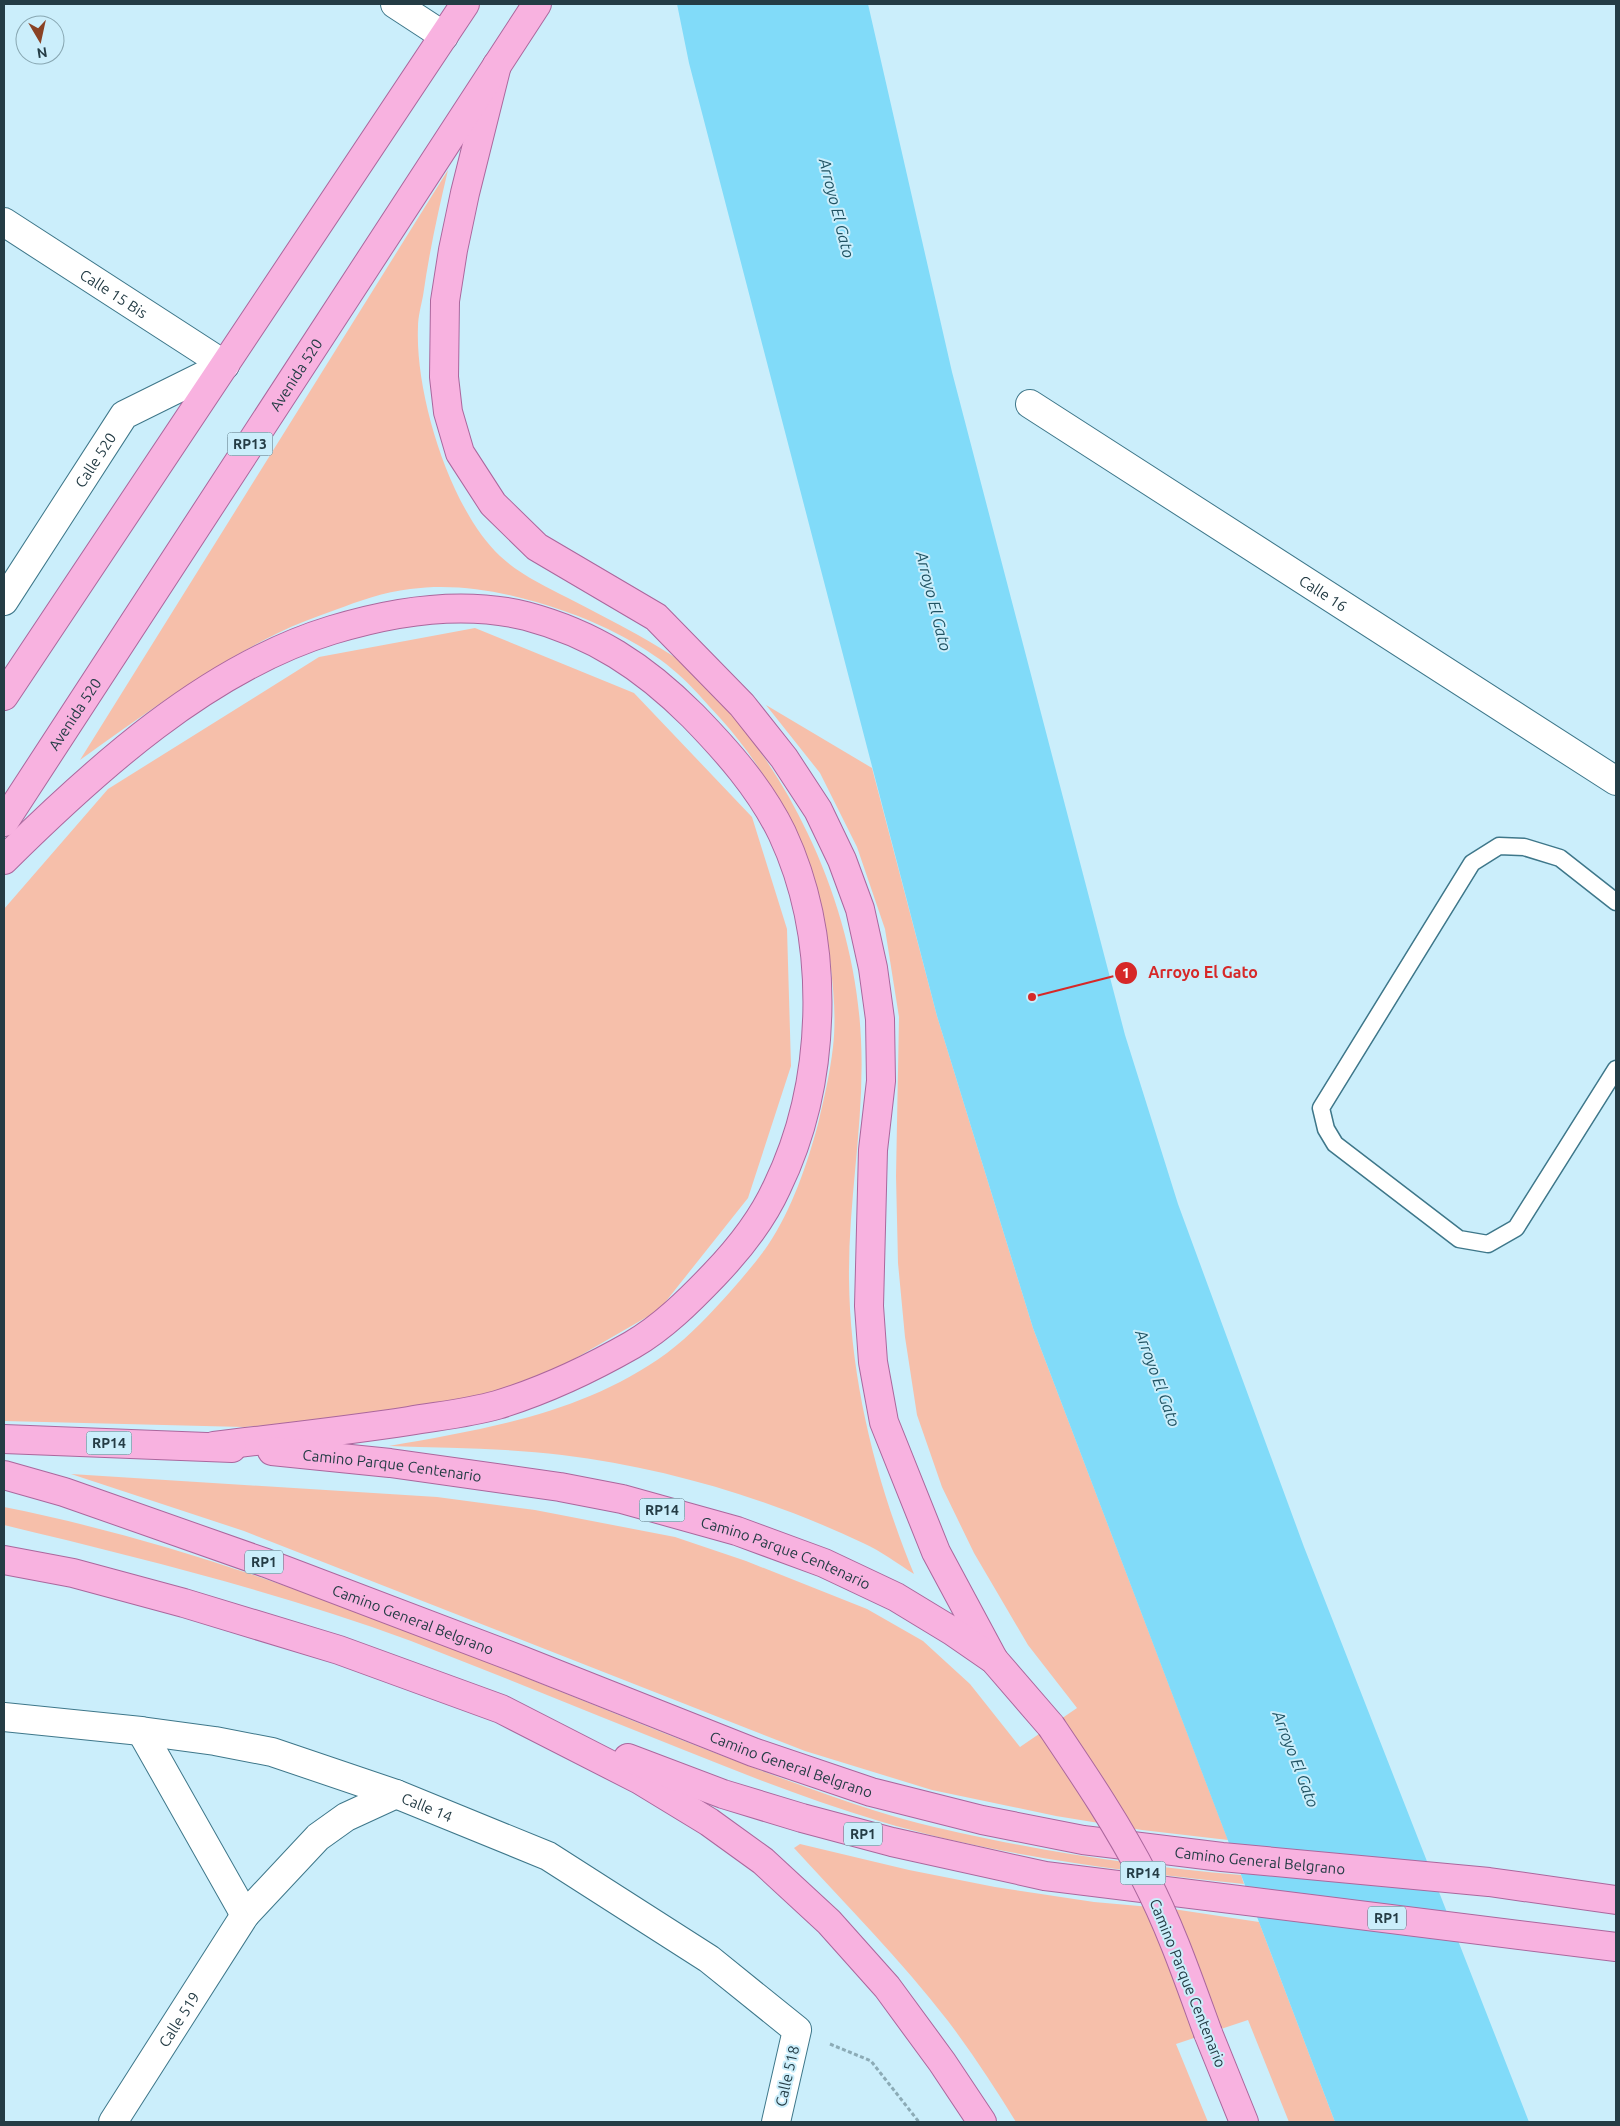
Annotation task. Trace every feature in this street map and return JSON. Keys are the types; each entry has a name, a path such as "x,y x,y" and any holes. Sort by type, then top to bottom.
{"main road":[{"path":"4,696 465,4"},
{"name":"Avenida 520","path":"4,822 537,4"},
{"path":"497,65 463,202 445,301 444,377 448,412 460,452 493,504 537,547 656,618 742,705 784,758 818,810 842,860 860,909 874,968 880,1019 881,1081 873,1150 869,1306 873,1362 884,1422 936,1552 994,1660"},
{"path":"4,860 103,768 192,698 230,676 278,651 328,631 395,614 431,609 481,608 524,615 568,629 599,643 641,669 672,695 734,760 758,792 782,834 800,883 810,912 815,945 816,1025 813,1063 805,1109 791,1156 771,1199 746,1238 685,1305 635,1344 586,1369 528,1394 493,1406 366,1428 214,1446"},
{"name":"Camino Parque Centenario","path":"4,1439 214,1446 390,1463 560,1487 622,1499 737,1531 824,1563 896,1597 952,1631 994,1660 1051,1726 1125,1840 1146,1880 1172,1935 1208,2033 1244,2122"},
{"name":"Camino General Belgrano","path":"4,1475 64,1492 266,1562 753,1752 871,1792 982,1820 1083,1840 1222,1858 1489,1882 1616,1900"},
{"name":"RP1","path":"4,1560 74,1573 340,1650 723,1794 892,1842 1045,1876 1616,1947"},
{"path":"501,1709 640,1780 709,1822 763,1861 829,1922 887,1987 942,2062 982,2122"}],"street":[{"path":"395,4 444,36"},
{"name":"Calle 15 Bis","path":"4,222 224,365"},
{"name":"Calle 520","path":"4,601 124,415 224,365"},
{"name":"Calle 16","path":"1030,404 1616,781"},
{"name":"Calle 14","path":"4,1717 141,1731 215,1741 272,1752 396,1794 548,1856 709,1959 797,2030"},
{"path":"141,1731 245,1915"},
{"name":"Calle 519","path":"113,2122 245,1915 318,1837 346,1817 396,1794"},
{"name":"Calle 518","path":"776,2122 797,2030"}],"lane":[{"path":"1616,902 1560,858 1524,847 1499,846 1472,863 1321,1108 1326,1129 1335,1144 1459,1239 1488,1244 1516,1228 1616,1069"}],"path":[{"path":"797,2030 871,2061 919,2122"}],"shaded area":[{"path":"448,170 419,315 419,354 429,417 451,481 466,510 482,535 507,562 532,579 629,630 679,660 722,704 751,738 787,793 818,856 837,907 856,987 861,1040 861,1100 849,1249 854,1354 860,1392 877,1467 900,1539 914,1574 870,1546 791,1512 716,1487 678,1477 640,1468 562,1455 519,1451 389,1446 462,1433 534,1416 603,1390 635,1374 667,1353 684,1339 730,1292 755,1263 777,1231 798,1186 818,1124 829,1076 833,1047 834,998 826,934 808,867 780,803 763,774 742,745 689,684 667,664 624,637 564,611 527,599 469,588 430,587 400,590 362,600 292,627 252,646 176,692 80,760"},
{"path":"475,628 634,693 752,817 787,929 791,1066 748,1198 659,1310 493,1406 244,1427 4,1421 4,909 108,789 319,657"},
{"path":"766,705 872,768 937,1016 1033,1328 1228,1840 1142,1830 1056,1816 932,1790 805,1751 244,1531 71,1474 437,1497 535,1510 675,1537 746,1561 867,1609 923,1641 970,1684 1020,1747 1077,1708 1028,1645 974,1553 942,1487 917,1415 905,1337 898,1263 896,1176 899,1017 885,929 857,847 820,773"},
{"path":"4,1507 88,1526 171,1549 253,1575 415,1634 765,1772 890,1815 961,1833 1052,1851 1146,1865 1241,1875 1244,1884 1060,1861 969,1844 879,1821 759,1780 411,1641 361,1623 209,1577 4,1525"},
{"path":"800,1844 909,1870 995,1887 1094,1902 1173,1909 1259,1922 1335,2122 1289,2122 1248,2020 1176,2044 1208,2122 1016,2122 984,2071 948,2021 892,1954 794,1848"}],"water":[{"path":"677,4 868,4 952,372 1125,1035 1178,1204 1304,1547 1529,2122 1335,2122 1033,1328 937,1016 689,63"}],"place":[{"name":"Arroyo El Gato","path":"1032,997"}]}
